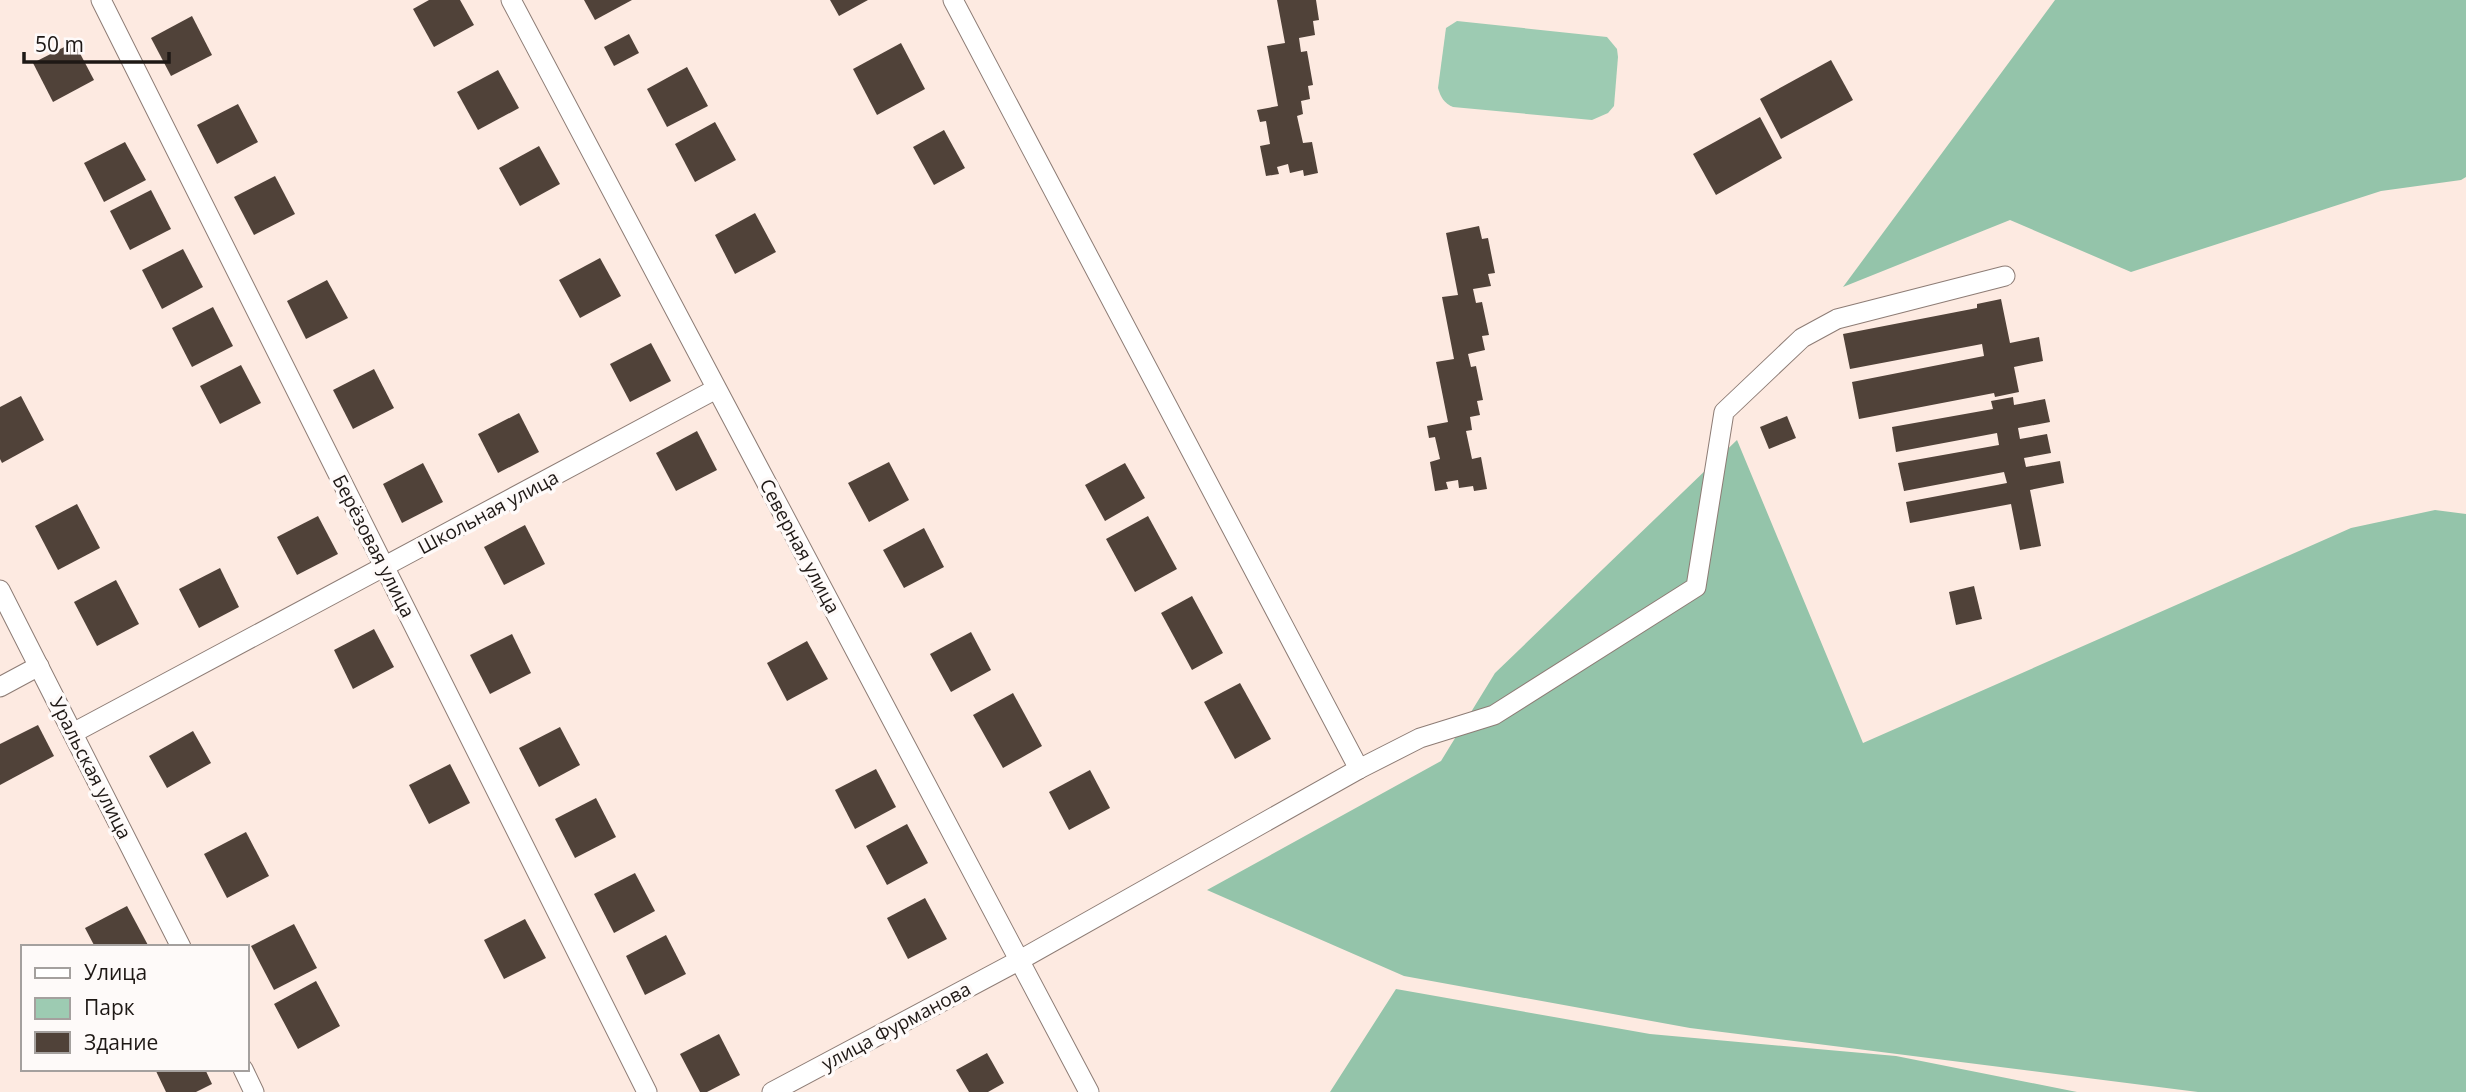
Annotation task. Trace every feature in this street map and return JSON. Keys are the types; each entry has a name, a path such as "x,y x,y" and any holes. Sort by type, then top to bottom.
{"street":[{"name":"Берёзовая улица","path":"101,0 647,1092"},
{"name":"Северная улица","path":"511,0 1089,1092"},
{"path":"953,0 1359,769"},
{"name":"улица Фурманова","path":"772,1092 1020,960 1359,769 1420,738 1494,715 1696,587 1724,412 1802,338 1837,319 2005,276"},
{"name":"Школьная улица","path":"73,733 716,389"},
{"name":"Уральская улица","path":"0,590 180,945"},
{"path":"0,687 39,666"},
{"path":"244,1071 254,1092"}],"green space":[{"path":"2055,0 2466,0 2466,177 2461,180 2381,191 2131,272 2010,220 1843,287"},
{"path":"1457,21 1607,37 1617,49 1618,57 1614,106 1608,113 1592,120 1453,107 1443,100 1438,88 1446,28"},
{"path":"1737,440 1863,743 2351,528 2435,510 2466,514 2466,1092 2198,1092 1690,1028 1404,976 1207,890 1441,761 1495,673"},
{"path":"1396,989 1650,1034 1896,1056 2077,1092 1330,1092"}],"building":[{"path":"429,0 460,0 474,25 434,47 413,9"},
{"path":"584,0 632,0 595,20"},
{"path":"830,0 868,0 839,16"},
{"path":"1277,0 1316,0 1319,20 1313,21 1315,35 1299,38 1301,52 1307,51 1313,85 1308,86 1310,99 1301,101 1303,114 1297,116 1303,143 1312,142 1318,173 1304,176 1303,170 1290,173 1288,164 1277,167 1279,174 1266,176 1260,146 1270,144 1266,121 1260,122 1257,110 1278,106 1267,46 1285,43"},
{"path":"192,16 212,55 171,76 151,38"},
{"path":"629,34 639,53 614,66 604,47"},
{"path":"74,42 94,80 53,102 33,63"},
{"path":"901,43 925,89 877,115 853,69"},
{"path":"1831,60 1853,100 1781,139 1760,99"},
{"path":"687,67 708,106 667,127 647,89"},
{"path":"498,70 519,108 478,130 457,92"},
{"path":"238,104 258,142 217,164 197,125"},
{"path":"1760,117 1782,158 1716,195 1693,154"},
{"path":"715,122 736,160 695,182 675,144"},
{"path":"944,130 965,168 934,185 913,147"},
{"path":"125,142 146,180 104,202 84,163"},
{"path":"539,146 560,184 520,206 499,168"},
{"path":"275,176 295,214 254,235 234,197"},
{"path":"151,190 171,229 130,250 110,211"},
{"path":"755,213 776,252 735,274 715,235"},
{"path":"1479,226 1482,239 1488,238 1495,273 1488,274 1491,286 1473,289 1476,303 1482,302 1489,335 1482,336 1485,350 1468,354 1471,367 1476,366 1483,400 1477,401 1480,415 1470,417 1472,430 1466,431 1472,459 1481,457 1487,489 1474,491 1473,486 1459,488 1458,480 1446,482 1448,489 1435,491 1430,462 1440,459 1435,437 1429,438 1427,426 1448,422 1436,362 1454,359 1442,297 1458,295 1446,233"},
{"path":"183,249 203,287 162,309 142,270"},
{"path":"600,258 621,296 580,318 559,280"},
{"path":"327,280 348,318 306,339 287,301"},
{"path":"2001,299 2010,343 2039,337 2043,361 2014,367 2019,392 1995,397 1994,393 1859,419 1852,382 1984,356 1982,344 1850,369 1843,334 1977,308 1977,304"},
{"path":"213,307 233,346 192,367 172,328"},
{"path":"651,343 671,381 630,402 610,364"},
{"path":"241,365 261,403 220,424 200,386"},
{"path":"374,369 394,408 353,429 333,390"},
{"path":"21,396 44,440 2,463 0,407"},
{"path":"2013,397 2014,405 2045,399 2050,422 2018,428 2020,439 2047,434 2051,453 2024,458 2026,467 2060,461 2064,483 2030,490 2041,546 2020,550 2011,504 1910,523 1906,502 2007,483 2004,472 1904,491 1898,463 1999,445 1997,433 1896,452 1892,427 1993,409 1991,401"},
{"path":"519,413 539,452 498,473 478,434"},
{"path":"1787,416 1796,438 1769,449 1760,427"},
{"path":"697,431 717,470 676,491 656,453"},
{"path":"889,462 909,500 869,522 848,483"},
{"path":"423,463 443,502 402,523 383,484"},
{"path":"1125,463 1145,498 1105,521 1085,485"},
{"path":"77,504 100,548 58,570 35,526"},
{"path":"318,516 338,554 297,575 277,537"},
{"path":"1148,516 1177,569 1135,592 1106,539"},
{"path":"525,525 545,564 504,585 484,547"},
{"path":"924,528 944,567 904,588 883,550"},
{"path":"220,568 239,607 199,628 179,589"},
{"path":"116,580 139,624 97,646 74,602"},
{"path":"1974,586 1982,619 1956,625 1949,592"},
{"path":"1192,596 1223,653 1192,670 1161,613"},
{"path":"374,629 394,667 353,689 334,650"},
{"path":"971,632 991,670 951,692 930,654"},
{"path":"512,634 531,673 490,694 470,655"},
{"path":"807,641 828,679 787,701 767,663"},
{"path":"1240,683 1271,739 1235,759 1204,702"},
{"path":"1013,693 1042,746 1003,768 973,715"},
{"path":"38,725 54,756 0,785 0,744"},
{"path":"560,727 580,765 539,787 519,748"},
{"path":"193,731 211,763 167,788 149,756"},
{"path":"450,764 470,803 429,824 409,785"},
{"path":"876,769 896,807 855,829 835,790"},
{"path":"1090,770 1110,808 1069,830 1049,792"},
{"path":"596,798 616,837 575,858 555,819"},
{"path":"907,824 928,863 887,885 866,846"},
{"path":"246,832 269,876 227,898 204,854"},
{"path":"635,873 655,911 614,933 594,894"},
{"path":"925,898 947,939 908,959 887,918"},
{"path":"127,906 148,945 94,945 85,928"},
{"path":"525,919 546,958 504,979 484,940"},
{"path":"294,924 317,968 274,990 251,946"},
{"path":"666,935 686,974 645,995 626,956"},
{"path":"316,981 340,1026 298,1049 274,1004"},
{"path":"719,1034 740,1075 707,1092 700,1092 680,1054"},
{"path":"987,1053 1004,1083 988,1092 969,1092 956,1070"},
{"path":"156,1071 206,1071 212,1084 196,1092 166,1092"}]}
